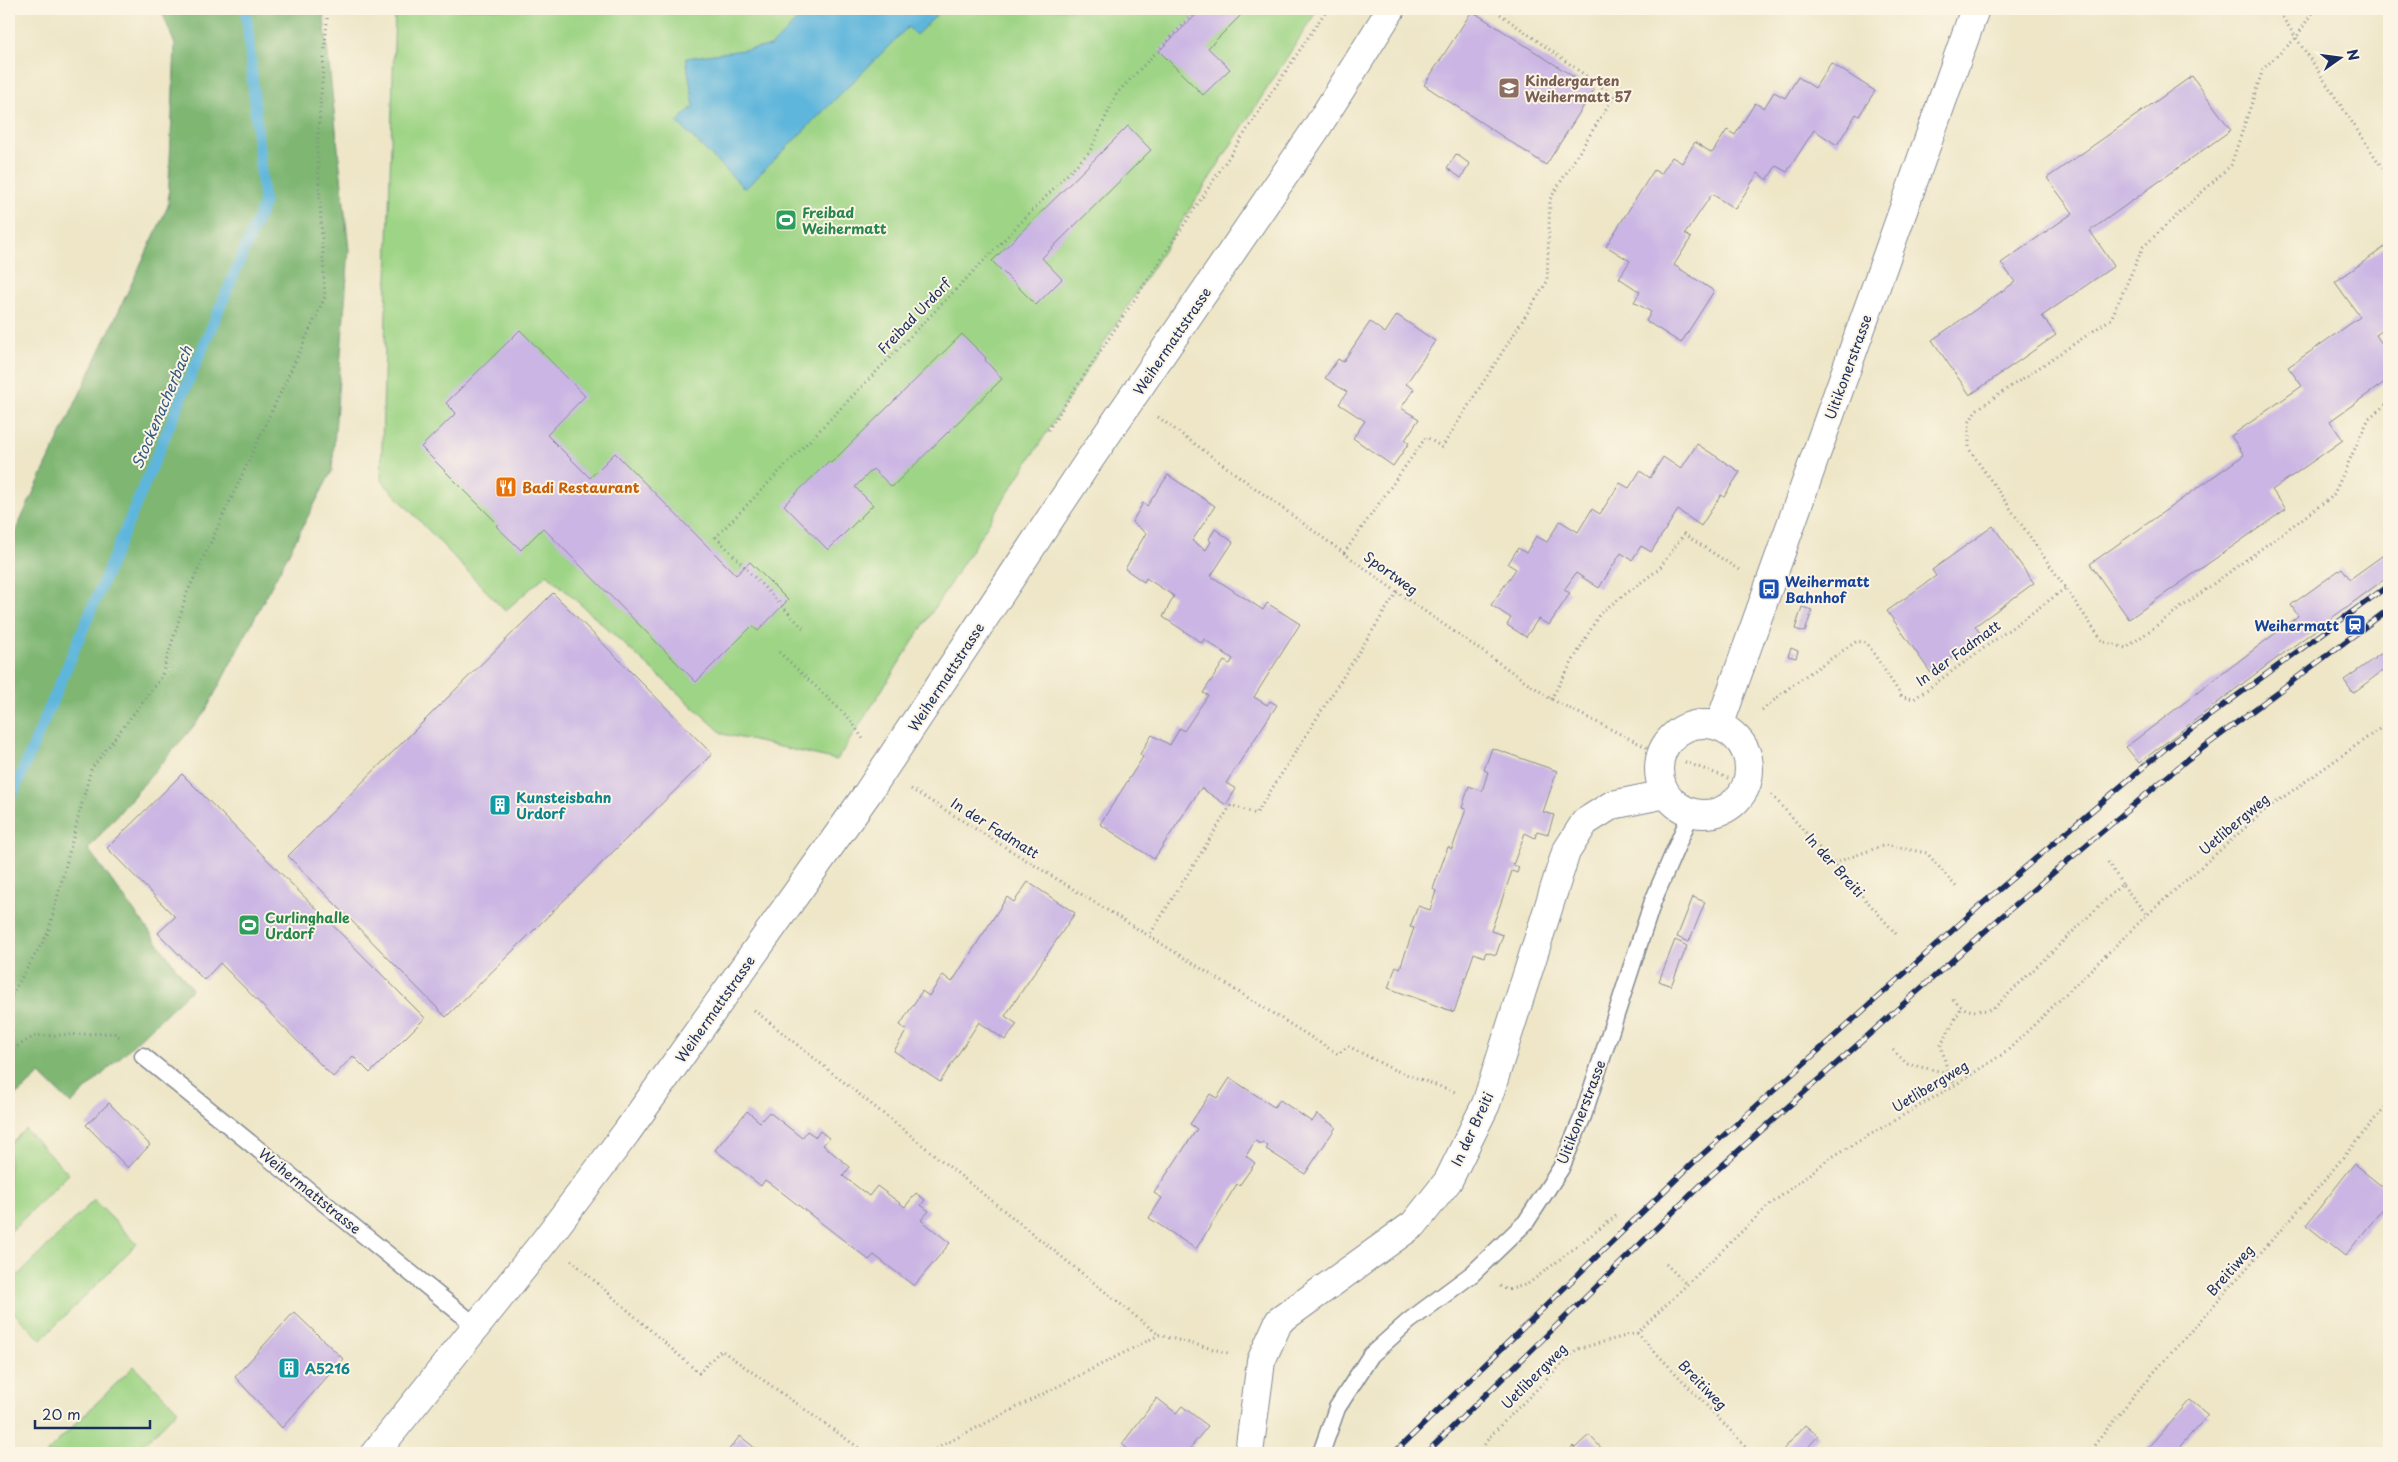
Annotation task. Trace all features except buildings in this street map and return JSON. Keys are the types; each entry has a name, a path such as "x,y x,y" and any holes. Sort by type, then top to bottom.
{"street":[{"name":"Weihermattstrasse","path":"375,1453 546,1238 626,1133 883,772 1090,459 1316,130 1391,9"},
{"name":"Uitikonerstrasse","path":"1726,730 1769,589 1975,9"},
{"path":"1694,724 1726,730 1743,746 1749,760 1749,776 1746,785 1734,803 1720,812 1704,815 1691,813 1676,805 1666,794 1659,779 1662,753 1668,741 1680,730 1694,724"},
{"name":"In der Breiti","path":"1249,1453 1262,1361 1279,1321 1414,1224 1448,1180 1486,1104 1566,852 1585,822 1612,805 1666,794"}],"lane":[{"name":"Uitikonerstrasse","path":"1321,1453 1337,1408 1371,1355 1409,1321 1472,1274 1526,1222 1561,1168 1583,1116 1653,900 1691,813"},
{"name":"Weihermattstrasse","path":"143,1056 476,1326"}],"path":[{"path":"9,999 48,933 91,769 161,678 187,593 325,297 317,145 328,9"},
{"name":"Freibad Urdorf","path":"803,628 716,537 1090,151 1117,93 1198,9"},
{"path":"1048,430 1327,9"},
{"path":"1344,553 1426,437 1442,447 1547,282 1550,199 1614,96 1492,9"},
{"path":"2278,9 2389,178"},
{"path":"2314,9 2296,38 2263,69 2232,165 2143,247 2111,319 1976,410 1969,423 1969,449 2103,642 2126,648 2333,496 2369,418 2389,402"},
{"name":"Sportweg","path":"1133,398 1397,592 1551,699 1648,748"},
{"path":"1551,699 1600,613 1659,568 1684,534 1769,589"},
{"name":"In der Fadmatt","path":"1726,730 1858,641 1866,643 1902,697 1914,699 2066,588"},
{"path":"1149,936 1231,804 1256,814 1397,592"},
{"name":"In der Fadmatt","path":"779,652 851,720 883,772 1338,1054 1348,1046 1392,1069 1486,1104"},
{"name":"Uetlibergweg","path":"1479,1453 1491,1435 1577,1349 1637,1333 1767,1207 1830,1158 1955,1085 2006,1052 2147,915 2264,811 2389,722"},
{"path":"1685,762 1728,778"},
{"name":"In der Breiti","path":"1772,796 1898,936"},
{"path":"1834,863 1885,844 1927,853 1958,889"},
{"path":"2108,862 2122,884 2147,915"},
{"path":"1953,999 1961,1008 1976,1012 1993,1009 2122,884"},
{"path":"728,990 1159,1335 1262,1361"},
{"path":"1955,1085 1948,1073 1941,1045 1961,1008"},
{"path":"9,1052 34,1036 114,1033 143,1056"},
{"path":"1893,1050 1907,1064 1948,1073"},
{"name":"Breitiweg","path":"2088,1453 2140,1388 2312,1195 2389,1102"},
{"path":"1472,1274 1508,1290 1528,1284 1616,1216"},
{"path":"546,1238 699,1374 722,1350 866,1453"},
{"path":"1666,1264 1686,1284"},
{"name":"Breitiweg","path":"1637,1333 1752,1453"},
{"path":"927,1453 1159,1335"}],"green space":[{"path":"161,9 323,9 349,250 332,471 204,714 88,849 192,989 71,1104 40,1074 9,1102 9,551 13,536 168,206 175,45"},
{"name":"Freibad Weihermatt","path":"395,9 1318,9 837,760 723,734 547,574 505,611 381,480"},
{"path":"25,1129 69,1174 9,1233 9,1145"},
{"path":"94,1200 137,1244 41,1340 9,1308 9,1284"},
{"path":"134,1366 178,1410 135,1453 46,1453"}],"water":[{"path":"808,9 943,9 916,35 908,27 745,189 677,122 694,106 686,58 771,46"}],"waterway":[{"name":"Stockenacherbach","path":"9,803 264,204 246,9"}],"railway":[{"path":"1394,1453 1694,1162 1982,904 2173,742 2389,585"},
{"path":"1426,1453 1708,1178 2001,917 2188,759 2389,609"}],"place":[{"name":"Kindergarten Weihermatt 57","path":"1509,88"},
{"name":"Freibad Weihermatt","path":"786,220"},
{"name":"Badi Restaurant","path":"506,487"},
{"name":"Weihermatt Bahnhof","path":"1769,589"},
{"name":"Weihermatt","path":"2355,625"},
{"name":"Kunsteisbahn Urdorf","path":"500,805"},
{"name":"Curlinghalle Urdorf","path":"249,925"},
{"name":"A5216","path":"289,1368"}]}
